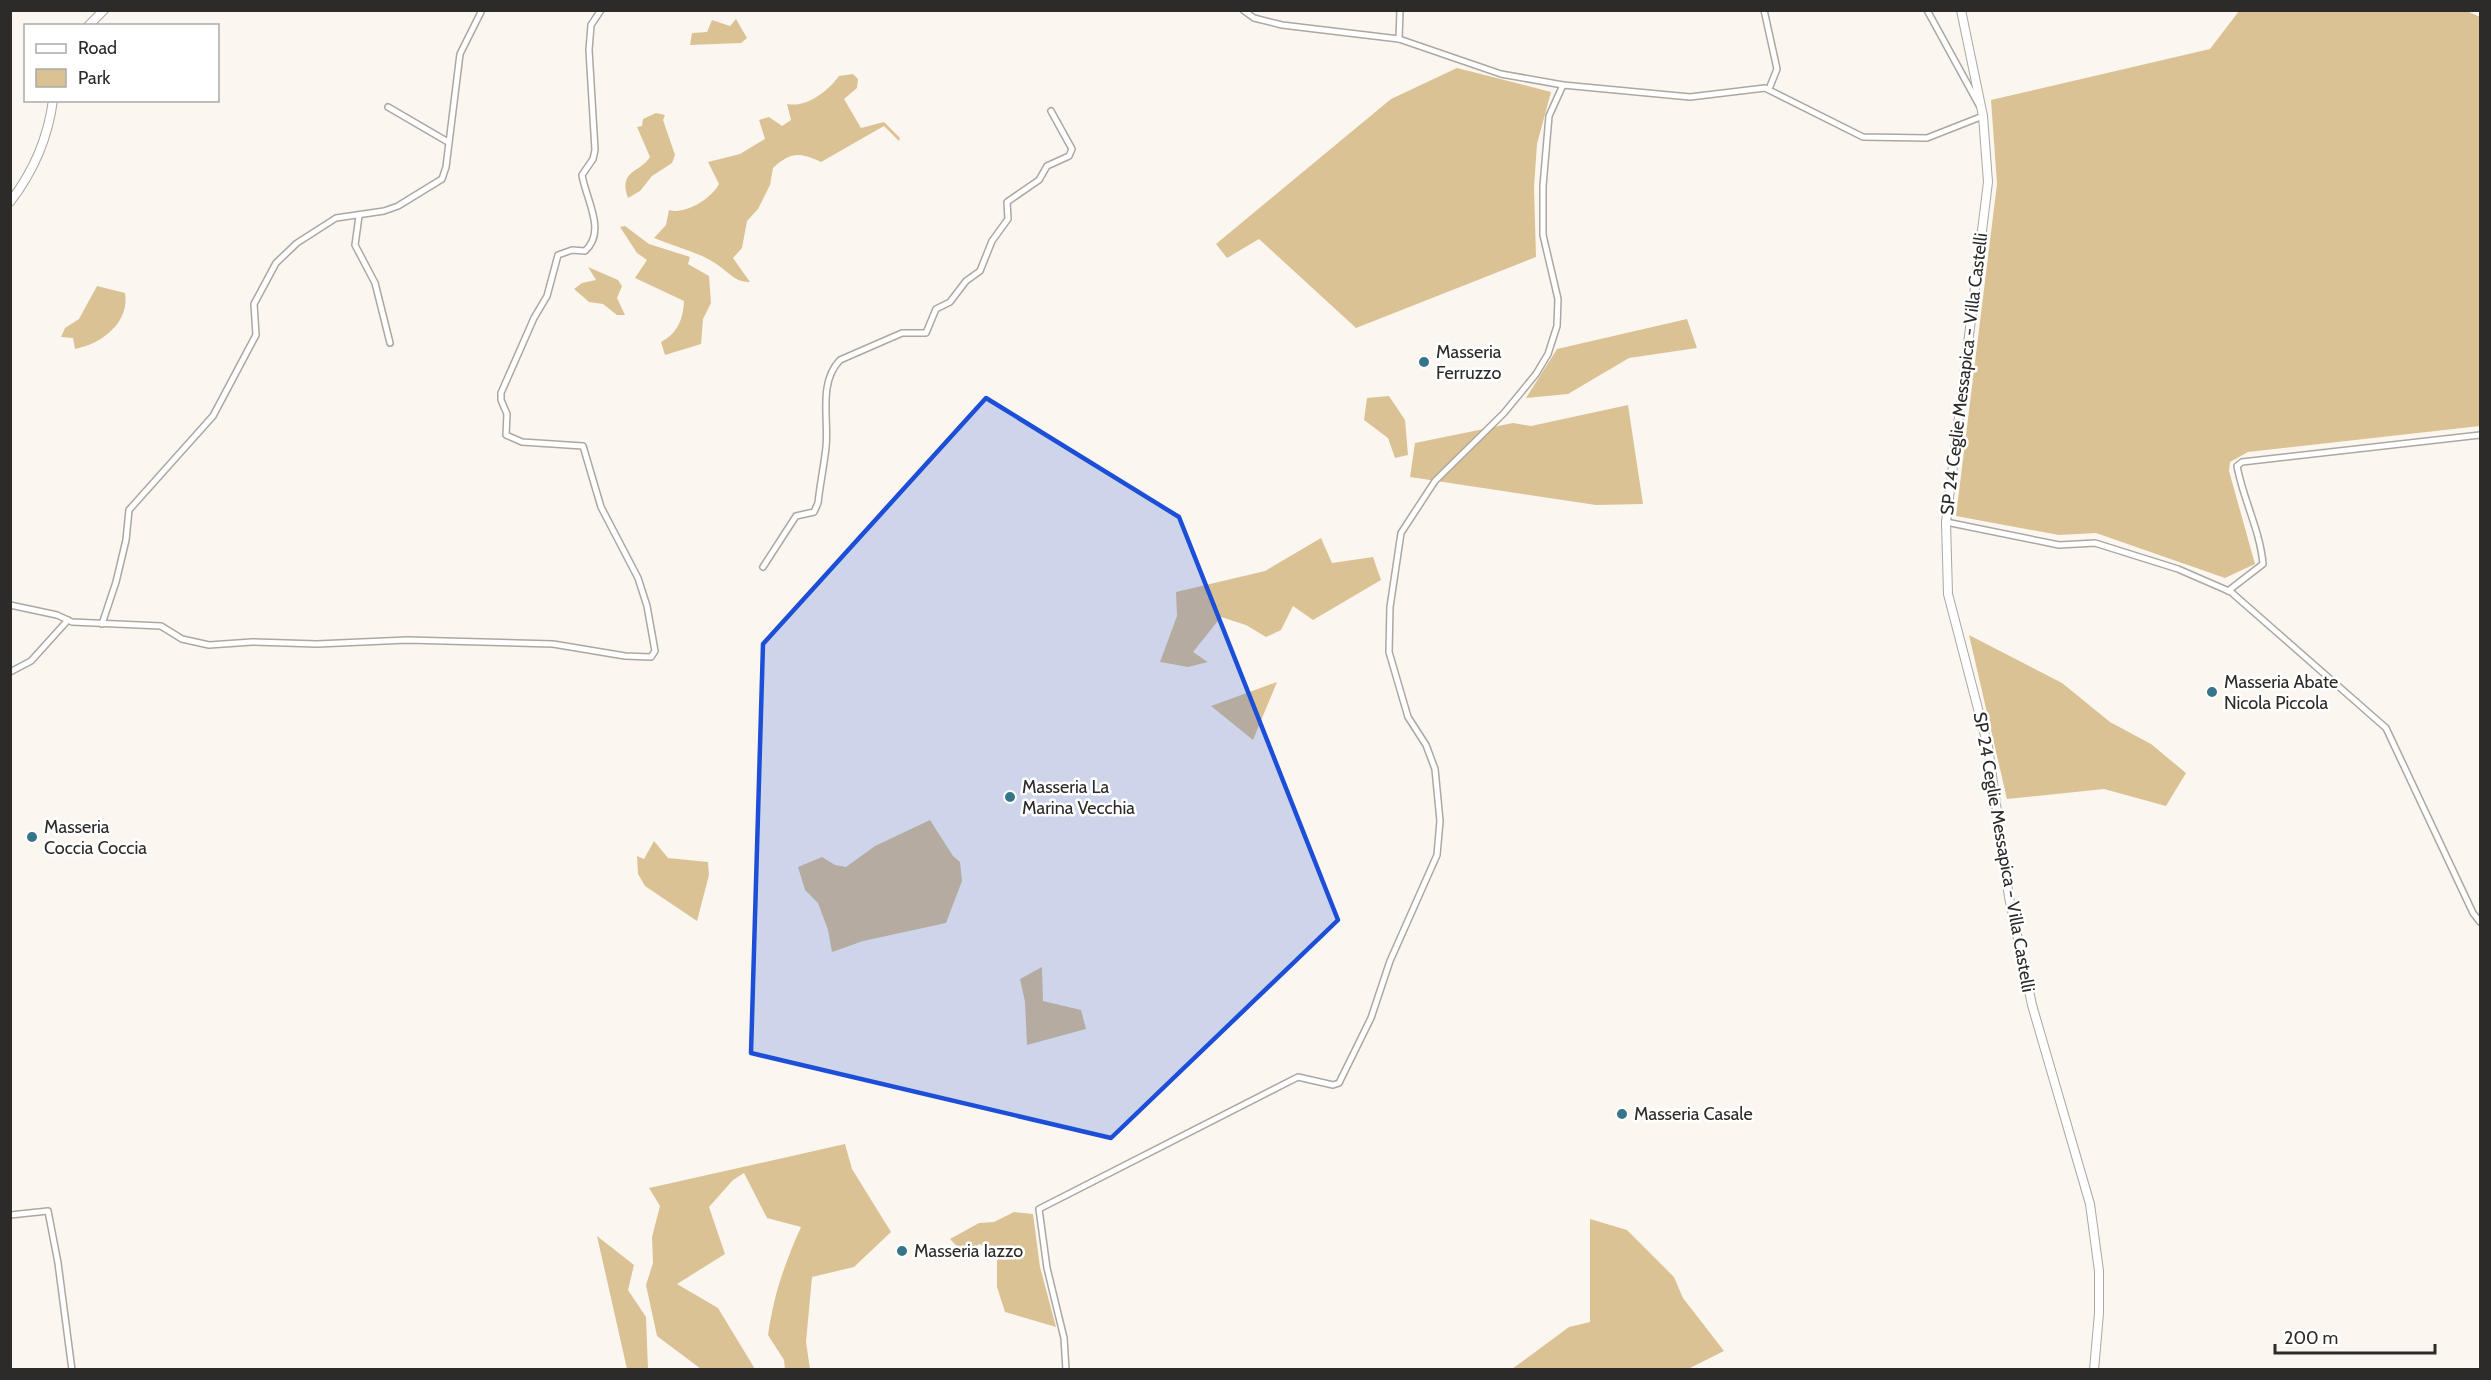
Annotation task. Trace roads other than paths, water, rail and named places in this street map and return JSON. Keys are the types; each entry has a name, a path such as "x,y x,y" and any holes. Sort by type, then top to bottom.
{"main road":[{"path":"90,24 104,10"},
{"name":"SP 24 Ceglie Messapica - Villa Castelli","path":"1961,10 1982,112 1988,182 1946,522 1948,594 1988,747 2020,951 2032,1005 2090,1204 2096,1235 2099,1313 2094,1370"},
{"path":"10,202 30,171 45,139 53,102"}],"street":[{"path":"102,624 116,582 126,540 129,510 213,416 256,335 254,304 276,263 297,243 336,219 398,206 442,179 460,54 482,10"},
{"path":"10,605 68,620 160,626 182,639 209,645 252,642 317,644 407,640 553,644 626,657 651,657 655,651 647,606 638,578 601,507 583,446 522,442 506,435 507,414 501,400 501,393 526,336 547,296 558,255 572,250 585,251 593,244 596,228 582,175 593,159 595,150 588,50 591,25 601,10"},
{"path":"1243,10 1254,18 1282,25 1399,39 1501,74 1563,85 1690,98 1769,89 1863,137 1927,138 1982,112 1927,10"},
{"path":"1399,39 1400,10"},
{"path":"1764,10 1777,69 1769,89"},
{"path":"1066,1370 1064,1338 1047,1268 1039,1209 1298,1077 1333,1085 1339,1083 1371,1018 1390,961 1437,855 1440,821 1435,769 1426,745 1408,717 1389,652 1393,578 1401,533 1435,481 1504,413 1536,374 1548,354 1557,326 1558,299 1543,235 1543,186 1549,116 1563,85"},
{"path":"388,107 448,142"},
{"path":"763,567 796,516 814,512 818,503 826,444 824,408 834,367 840,360 894,336 903,333 926,333 936,309 950,302 966,281 980,270 992,241 1008,219 1007,202 1039,180 1047,166 1069,156 1072,149 1068,138 1051,111"},
{"path":"359,216 355,245 375,283 390,343"},
{"path":"2228,591 2264,564 2262,548 2241,489 2237,466 2242,462 2481,435"},
{"path":"1946,522 2059,545 2095,543 2178,569 2228,591 2386,728 2473,913 2481,922"},
{"path":"10,672 31,661 68,620"},
{"path":"10,1215 48,1211 58,1263 72,1370"}],"place":[{"name":"Masseria Ferruzzo","path":"1424,362"},
{"name":"Masseria Abate Nicola Piccola","path":"2212,692"},
{"name":"Masseria La Marina Vecchia","path":"1010,797"},
{"name":"Masseria Coccia Coccia","path":"32,837"},
{"name":"Masseria Casale","path":"1622,1114"},
{"name":"Masseria Iazzo","path":"902,1251"}]}
